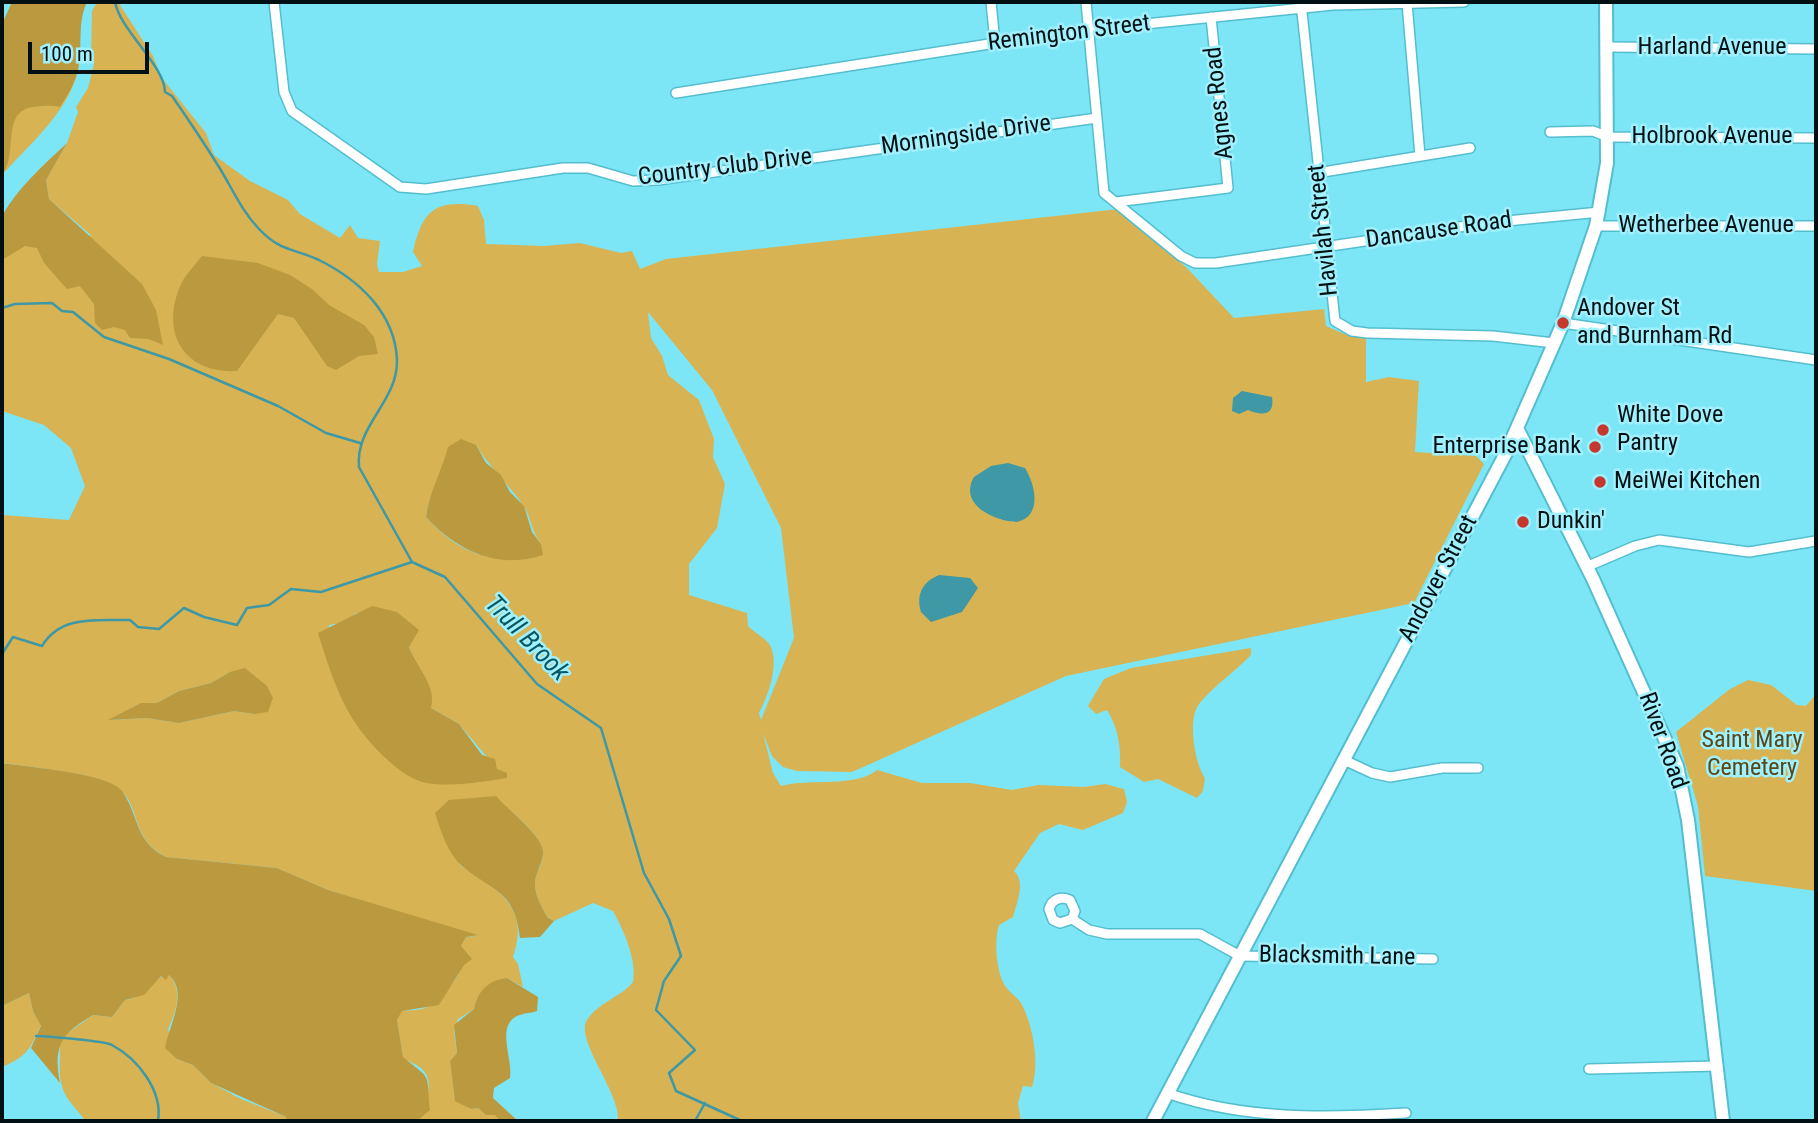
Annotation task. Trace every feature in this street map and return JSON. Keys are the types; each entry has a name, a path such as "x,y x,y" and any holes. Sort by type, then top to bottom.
{"main road":[{"name":"Andover Street","path":"1153,1121 1517,428 1563,323 1600,212 1608,137 1606,2"},
{"name":"River Road","path":"1517,428 1658,719 1676,766 1688,820 1723,1121"}],"street":[{"name":"Country Club Drive","path":"274,2 284,92 292,111 400,187 426,189 563,168 588,169 633,181 658,180 835,154"},
{"path":"991,2 995,43"},
{"path":"1086,2 1104,193 1116,202"},
{"name":"Remington Street","path":"676,93 995,43 1301,5 1464,2"},
{"path":"1407,3 1420,156"},
{"name":"Havilah Street","path":"1301,5 1335,321 1346,329 1367,333 1493,336 1554,343"},
{"name":"Agnes Road","path":"1116,202 1228,188 1211,17"},
{"name":"Harland Avenue","path":"1607,47 1816,49"},
{"name":"Morningside Drive","path":"835,154 1097,118"},
{"name":"Holbrook Avenue","path":"1550,132 1593,131 1608,137 1816,138"},
{"path":"1317,173 1470,148"},
{"name":"Dancause Road","path":"1116,202 1181,256 1195,263 1486,223 1600,212"},
{"name":"Wetherbee Avenue","path":"1596,226 1816,226"},
{"path":"1563,323 1816,360"},
{"path":"1586,567 1635,546 1659,540 1749,552 1816,541"},
{"path":"1343,760 1381,776 1399,776 1442,768 1478,768"},
{"path":"1072,919 1089,930 1107,934 1200,934 1240,956"},
{"name":"Blacksmith Lane","path":"1240,956 1433,959"},
{"path":"1589,1069 1717,1066"},
{"path":"1167,1094 1187,1100 1285,1116 1406,1113"}],"green space":[{"path":"87,2 82,19 78,71 73,86 57,114 2,175 2,118"},
{"path":"97,2 118,2 153,56 161,77 206,133 214,155 250,181 288,200 300,214 340,238 350,225 358,238 380,241 377,264 379,272 403,272 422,266 413,252 421,227 433,211 451,204 478,206 484,220 486,244 544,246 580,243 621,253 632,251 640,269 666,259 1119,209 1187,268 1234,318 1324,309 1326,326 1349,336 1366,338 1366,382 1389,377 1419,381 1415,452 1476,456 1484,464 1414,603 1066,676 852,772 797,771 783,767 772,756 763,733 773,773 781,786 857,779 877,770 922,783 970,783 1012,790 1038,785 1084,787 1105,784 1124,789 1127,802 1123,813 1083,830 1059,824 1040,833 1014,871 1020,886 1018,899 1013,917 999,925 996,948 1003,981 1021,1003 1034,1044 1032,1087 1023,1086 1018,1103 1021,1121 618,1121 613,1096 592,1053 585,1029 592,1014 633,982 629,946 613,911 593,903 554,921 548,918 539,901 535,884 543,850 526,825 503,805 460,865 498,891 514,912 518,925 513,957 518,964 523,987 507,978 481,992 474,1009 458,1019 454,1032 457,1053 450,1061 455,1100 471,1109 478,1108 486,1115 495,1114 500,1121 417,1121 429,1088 428,1081 422,1069 403,1058 397,1020 401,1011 426,1008 442,995 460,971 463,963 461,946 466,937 476,936 328,890 277,868 166,857 146,841 130,804 118,788 96,778 2,763 2,515 69,520 85,486 71,448 44,425 2,411 2,220 92,236 49,199 46,180 67,143 78,112 76,107 88,88 94,64 91,59 92,11","holes":["648,312 712,390 781,528 794,638 761,720 759,713 773,670 770,645 748,626 747,613 689,595 689,564 717,528 725,484 713,457 714,439 699,400 668,375 662,356 651,338","476,445 528,514 541,544 532,558 501,559 461,547 426,517 432,494 450,468","356,613 409,646 431,708 459,724 497,769 339,693 327,659 329,625 346,622","230,672 254,714 234,711 179,723 147,718 109,720 141,703 157,703 179,691 211,683"]},
{"path":"1251,648 1251,655 1211,691 1195,711 1194,741 1198,763 1205,778 1203,791 1197,798 1158,779 1144,782 1120,767 1118,737 1111,717 1107,710 1096,714 1088,706 1104,679 1131,668"},
{"name":"Saint Mary Cemetery","path":"1748,680 1771,685 1797,705 1806,706 1816,694 1816,891 1705,876 1698,806 1676,732 1730,689"},
{"path":"168,974 177,993 174,1016 168,1029 177,1059 193,1065 211,1083 239,1098 286,1117 287,1121 86,1121 73,1106 60,1079 62,1037 93,1015 112,1017 125,1000 137,996 157,979"},
{"path":"29,993 33,1011 41,1025 26,1052 2,1067 2,1006"}],"shaded area":[{"path":"12,2 87,2 82,19 79,64 72,86 60,107 33,107 23,110 17,117 13,125 7,166 2,175 2,24"},
{"path":"67,143 46,180 49,199 142,284 156,310 163,345 149,339 130,338 125,330 114,327 102,330 95,323 94,304 80,286 67,289 44,263 37,248 25,246 2,260 2,216 8,205"},
{"path":"202,256 258,263 290,275 312,289 329,305 364,325 374,337 378,354 359,356 336,370 327,366 294,318 278,314 237,371 218,370 202,365 189,357 180,346 173,317 182,282"},
{"path":"461,439 476,445 486,463 501,475 510,492 524,506 532,532 541,544 543,555 526,559 494,559 465,548 426,517 448,447"},
{"path":"372,606 397,612 419,630 409,647 429,684 431,708 459,724 482,755 495,759 497,769 507,773 507,778 475,783 422,782 397,768 363,733 344,703 318,633"},
{"path":"245,668 267,686 273,698 268,712 254,714 234,711 179,723 147,718 108,720 141,703 157,703 179,691 211,683 230,672"},
{"path":"2,763 85,775 114,785 128,801 148,844 166,857 277,868 328,890 478,935 466,937 461,946 472,959 464,965 439,1005 402,1011 397,1020 403,1057 424,1074 428,1082 430,1110 417,1121 287,1121 286,1117 211,1083 193,1065 177,1059 165,1048 178,1000 175,982 169,975 166,980 161,976 144,995 125,1000 112,1017 93,1015 73,1028 59,1050 60,1083 31,1048 41,1026 33,1011 29,993 2,1006"},
{"path":"496,796 530,830 543,850 535,884 539,901 548,918 554,921 540,937 520,938 508,901 462,866 452,855 435,813 449,800"},
{"path":"507,978 538,997 537,1011 512,1019 508,1026 506,1034 510,1078 494,1088 493,1098 518,1121 500,1121 495,1115 486,1115 478,1108 471,1109 455,1101 450,1061 457,1053 454,1025 474,1009 478,997 489,984"}],"water":[{"path":"1242,391 1272,397 1271,408 1263,414 1248,410 1239,414 1232,411 1233,398"},
{"path":"1008,463 1025,468 1034,491 1031,513 1017,522 981,510 971,496 970,487 974,477 991,466"},
{"path":"939,575 970,578 978,588 962,612 931,622 921,612 920,595 928,581"}],"waterway":[{"path":"115,2 125,24 158,71 165,92 172,96 190,122 253,222 274,242 319,260 348,277 372,300 390,327 397,360 395,375 391,389 363,438 359,467 412,562"},
{"path":"2,308 15,304 52,303 62,311 73,312 104,337 169,359 278,406 326,433 360,443"},
{"name":"Trull Brook","path":"2,654 13,637 42,646 59,629 81,621 130,620 138,627 159,629 184,608 204,617 237,625 247,608 269,605 291,589 321,592 412,562 445,577 537,684 601,728 644,873 669,919 681,956 664,981 656,1010 695,1050 669,1073 676,1091 742,1121"},
{"path":"36,1036 99,1042 122,1051 147,1077 157,1098 158,1121"},
{"path":"695,1121 705,1103"}],"place":[{"name":"Andover St and Burnham Rd","path":"1563,323"},
{"name":"White Dove Pantry","path":"1603,430"},
{"name":"Enterprise Bank","path":"1595,447"},
{"name":"MeiWei Kitchen","path":"1600,482"},
{"name":"Dunkin'","path":"1523,522"}]}
